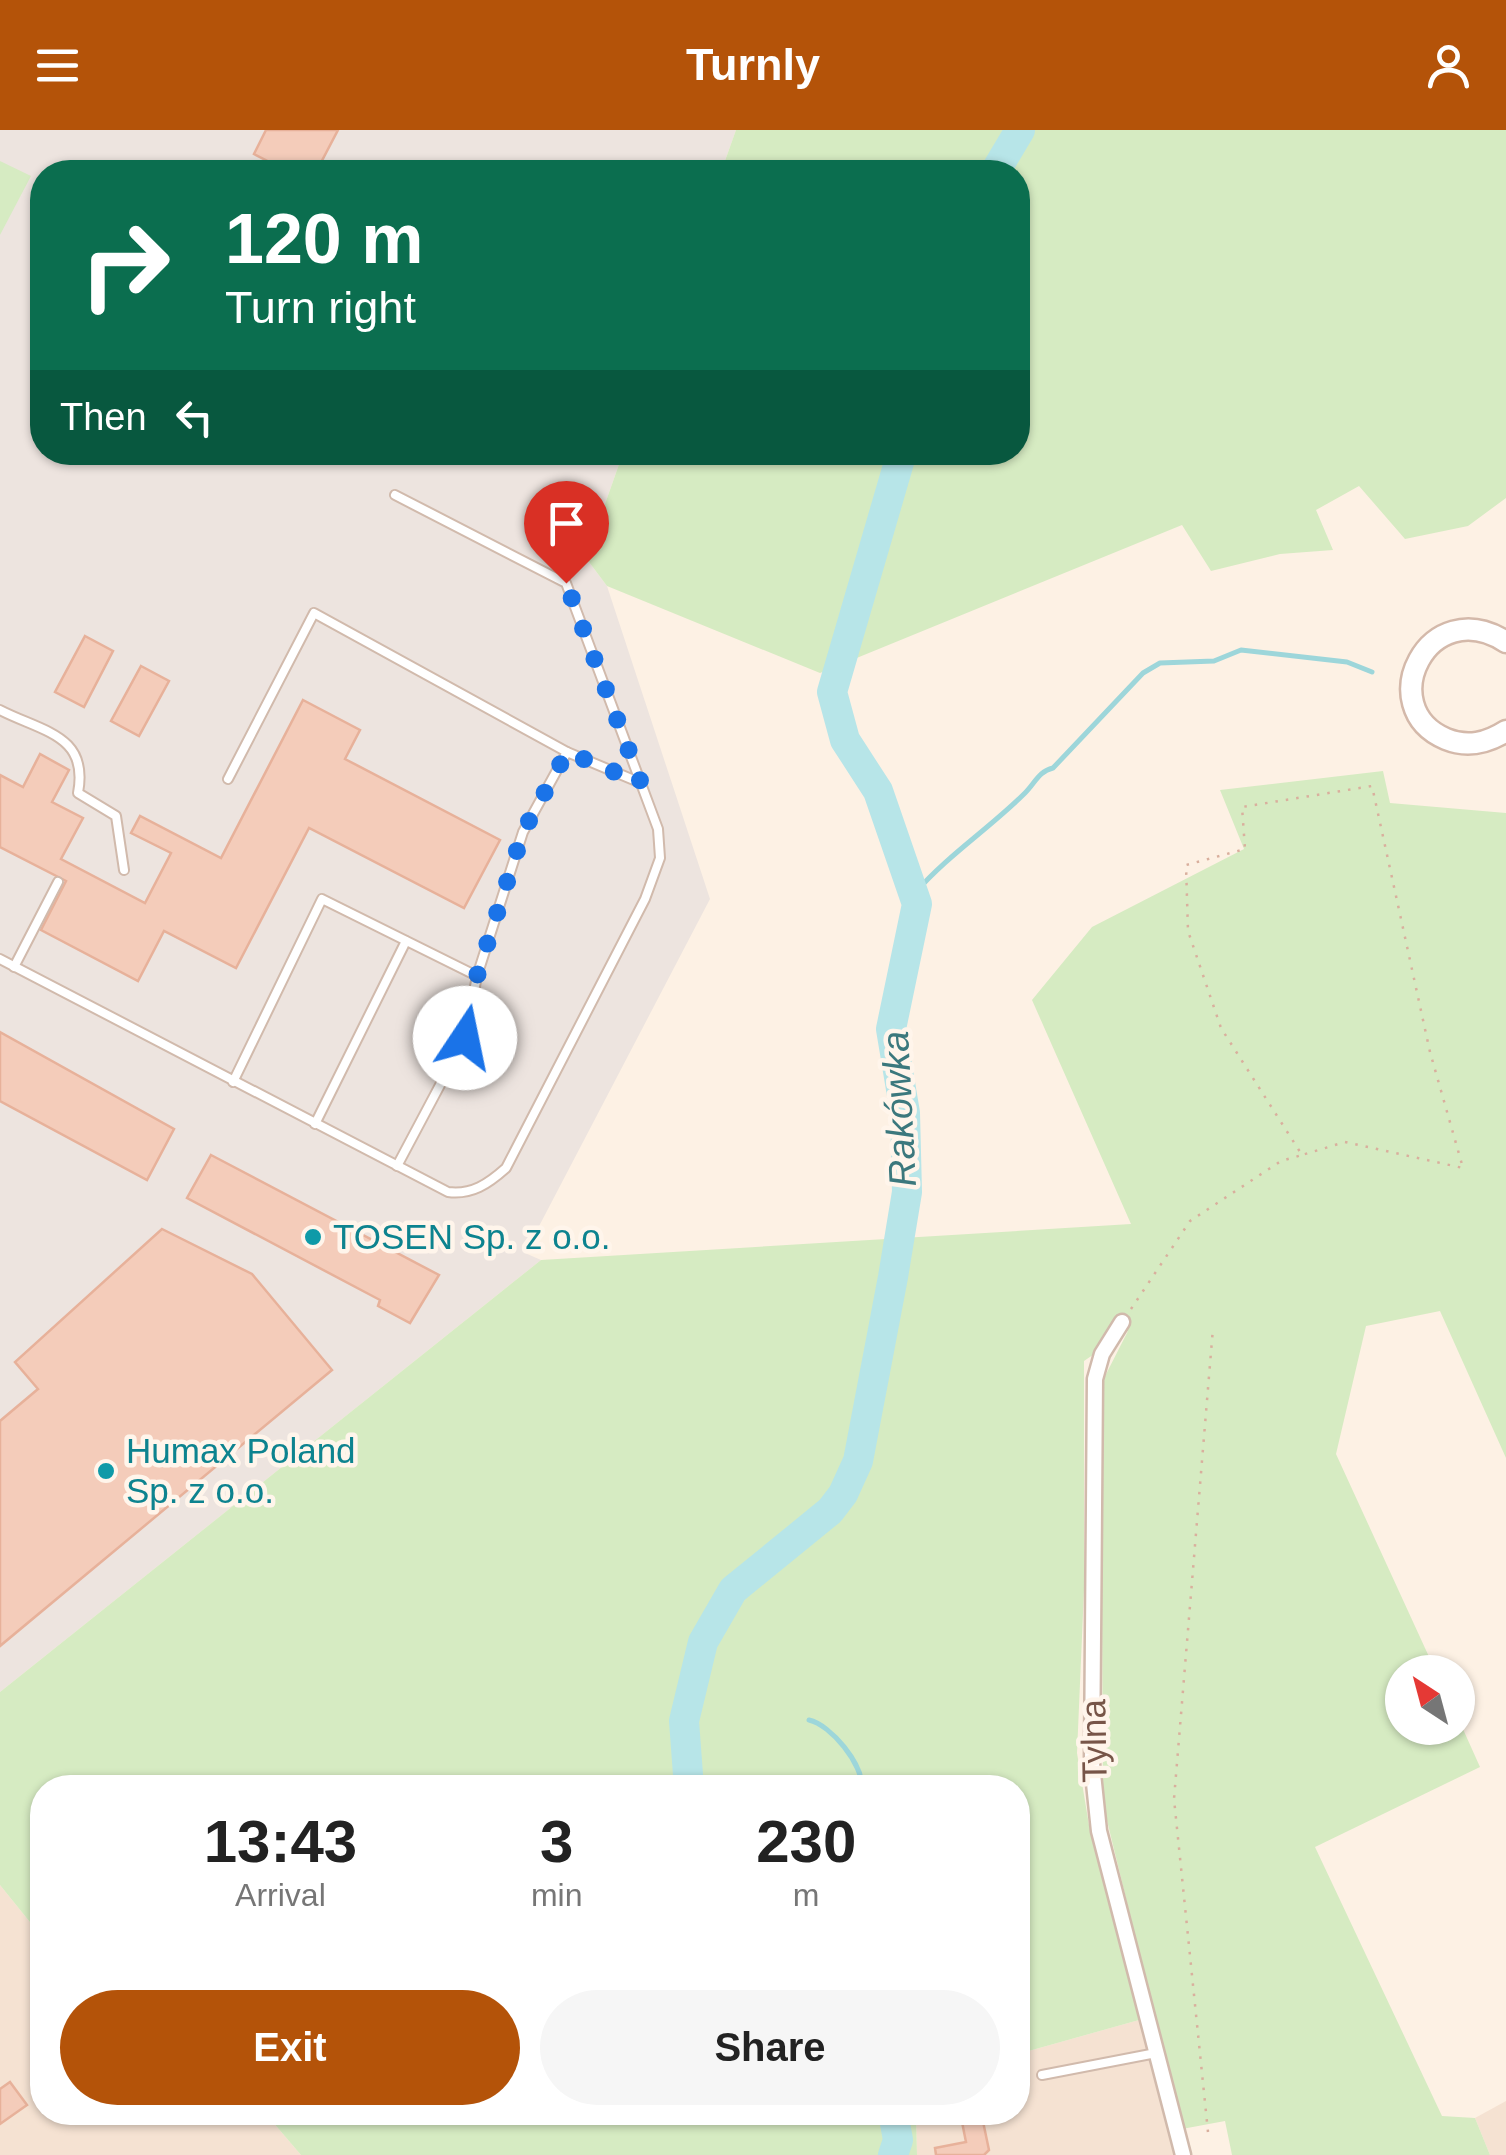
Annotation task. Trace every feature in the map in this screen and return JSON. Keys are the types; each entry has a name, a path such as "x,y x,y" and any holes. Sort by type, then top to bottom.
{"main road":[{"path":"1506,617 1498,637 1450,632 1427,647 1414,671 1412,698 1426,725 1456,743 1474,744 1506,732"}],"street":[{"name":"Tylna","path":"1122,1322 1102,1354 1095,1379 1092,1764 1099,1831 1184,2155"}],"lane":[{"path":"0,959 448,1192 463,1194 486,1185 506,1168 645,899 660,858 658,828 566,583 395,495"},
{"path":"228,779 314,612 567,752 641,783"},
{"path":"0,710 73,746 83,768 78,792 116,816 124,870"},
{"path":"397,1166 465,1038 477,976 523,832 567,752"},
{"path":"14,967 58,882"},
{"path":"233,1082 322,899 477,976"},
{"path":"315,1124 406,941"},
{"path":"1042,2075 1156,2053"}],"path":[{"path":"1122,1322 1190,1221 1280,1161 1302,1155 1344,1142 1464,1168 1430,1052 1372,786 1242,808 1244,849 1186,865 1188,931 1221,1028 1302,1155"},
{"path":"1208,2132 1174,1799 1214,1328"}],"shaded area":[{"path":"0,130 736,130 725,160 30,160 30,465 619,465 586,558 607,586 710,899 525,1253 541,1260 0,1692"},
{"path":"0,1885 30,1922 30,2125 275,2125 301,2155 0,2155"},
{"path":"1139,2020 1178,2155 917,2155 916,2125 1030,2125 1030,2051"},
{"path":"1506,2101 1506,2155 1490,2155 1475,2118"}],"green space":[{"path":"736,130 1506,130 1506,498 1468,526 1405,539 1359,486 1316,510 1333,550 1280,554 1211,571 1182,525 820,673 607,586 586,558 619,465 1030,465 1030,160 725,160"},
{"path":"0,161 30,178 0,235"},
{"path":"1383,771 1390,803 1506,813 1506,1458 1440,1311 1366,1326 1336,1454 1428,1655 1385,1655 1385,1745 1470,1745 1480,1767 1315,1847 1442,2116 1475,2118 1490,2155 1232,2155 1225,2121 1182,2129 1103,1804 1101,1384 1128,1331 1084,1361 1084,1590 1077,1753 1089,1825 1139,2020 1030,2051 1030,1775 30,1775 30,1922 0,1885 0,1692 541,1260 1131,1224 1032,1000 1092,927 1244,849 1220,790"},
{"path":"275,2125 916,2125 917,2155 301,2155"}],"building":[{"path":"266,130 338,130 322,160 266,160 254,154"},
{"path":"85,636 113,651 84,707 55,692"},
{"path":"141,666 169,681 139,736 111,721"},
{"path":"303,700 360,730 345,759 500,840 464,908 309,828 236,968 164,931 138,981 41,930 66,881 0,847 0,775 23,787 40,754 69,770 52,802 83,818 61,859 145,903 171,853 131,833 140,816 221,858"},
{"path":"0,1032 174,1129 147,1180 0,1101"},
{"name":"TOSEN Sp. z o.o.","path":"211,1155 439,1275 410,1323 378,1306 380,1300 187,1198"},
{"name":"Humax Poland Sp. z o.o.","path":"162,1229 252,1274 332,1370 0,1646 0,1421 38,1389 15,1362"},
{"path":"10,2082 27,2105 0,2124 0,2089"},
{"path":"963,2125 984,2125 989,2150 984,2155 936,2155 935,2148 966,2142"}],"waterway":[{"name":"Rakówka","path":"1002,160 1020,130"},
{"name":"Rakówka","path":"688,1775 684,1721 703,1642 733,1590 830,1511 843,1494 858,1461 907,1192 905,1113 891,1029 917,904 878,791 845,740 832,692 898,465"},
{"path":"915,893 1053,768 1143,673 1160,663 1214,661 1241,650 1347,662 1372,672"},
{"path":"809,1720 827,1729 844,1747 860,1775"},
{"name":"Rakówka","path":"893,2155 898,2140 895,2125"}],"place":[{"name":"TOSEN Sp. z o.o.","path":"313,1237"},
{"name":"Humax Poland Sp. z o.o.","path":"106,1471"}],"route":[{"path":"465,1038 477,976 523,832 567,752 641,783 566,583"}]}
